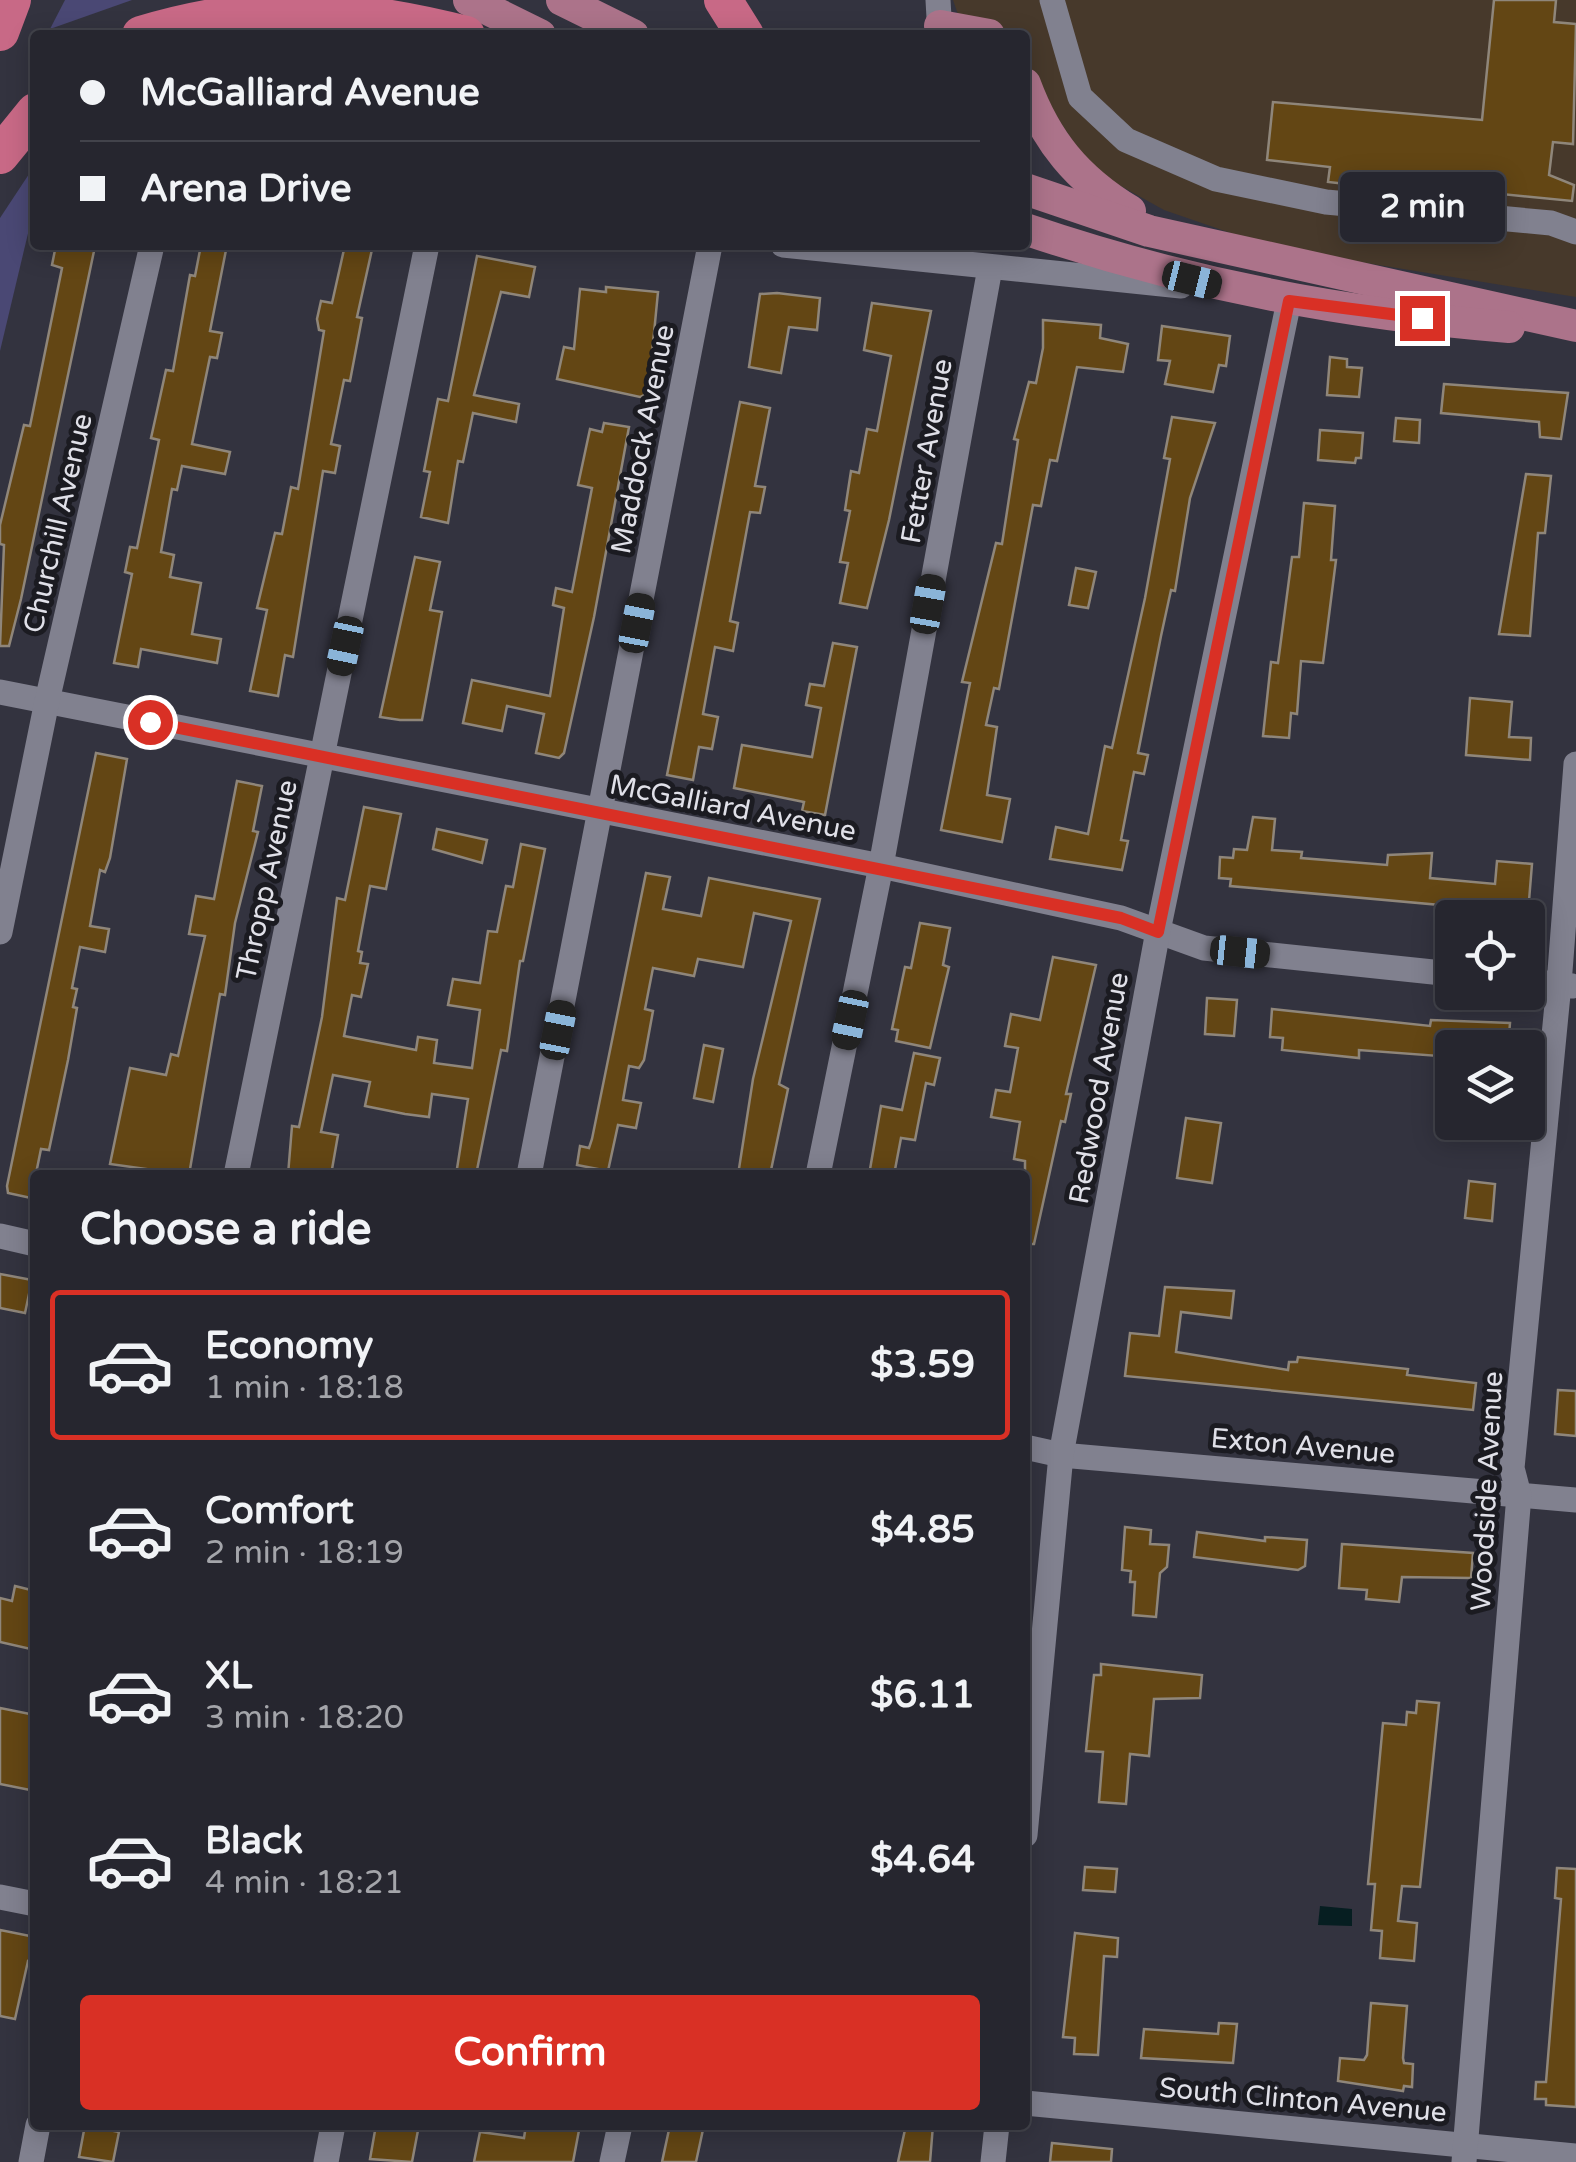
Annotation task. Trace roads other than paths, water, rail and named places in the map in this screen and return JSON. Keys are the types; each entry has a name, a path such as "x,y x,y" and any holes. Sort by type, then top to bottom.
{"highway":[{"path":"0,32 12,0"},
{"path":"723,0 742,30"},
{"path":"152,30 204,9 239,1 347,5 446,30"},
{"path":"0,155 30,118"}],"main road":[{"path":"469,0 530,30"},
{"path":"562,0 623,30"},
{"path":"940,20 972,30"},
{"path":"1030,95 1044,127 1075,171 1128,210 1192,241"},
{"path":"1030,191 1192,241 1576,329"},
{"path":"1030,230 1164,273 1289,301 1456,323 1576,329"}],"street":[{"path":"1052,0 1080,97 1126,140 1216,179 1308,198 1551,223 1576,232"},
{"name":"Churchill Avenue","path":"0,932 47,701 151,250"},
{"name":"Thropp Avenue","path":"237,1170 426,250"},
{"name":"Maddock Avenue","path":"530,1170 709,250"},
{"path":"827,250 1248,293"},
{"path":"863,254 875,250"},
{"name":"Fetter Avenue","path":"819,1170 881,866 990,268"},
{"name":"Redwood Avenue","path":"1030,1782 1061,1455 1158,932 1289,301"},
{"name":"McGalliard Avenue","path":"0,692 881,866 1121,918 1204,948 1435,972"},
{"name":"Woodside Avenue","path":"1464,2154 1519,1495 1512,1468 1568,985 1576,764"},
{"path":"0,1236 30,1243"},
{"name":"Exton Avenue","path":"1030,1448 1061,1455 1576,1500"},
{"path":"0,1897 30,1903"},
{"name":"South Clinton Avenue","path":"1030,2104 1464,2154 1576,2156"},
{"path":"31,2162 37,2130"},
{"path":"326,2162 333,2130"},
{"path":"612,2162 619,2130"},
{"path":"992,2162 996,2130"}]}
